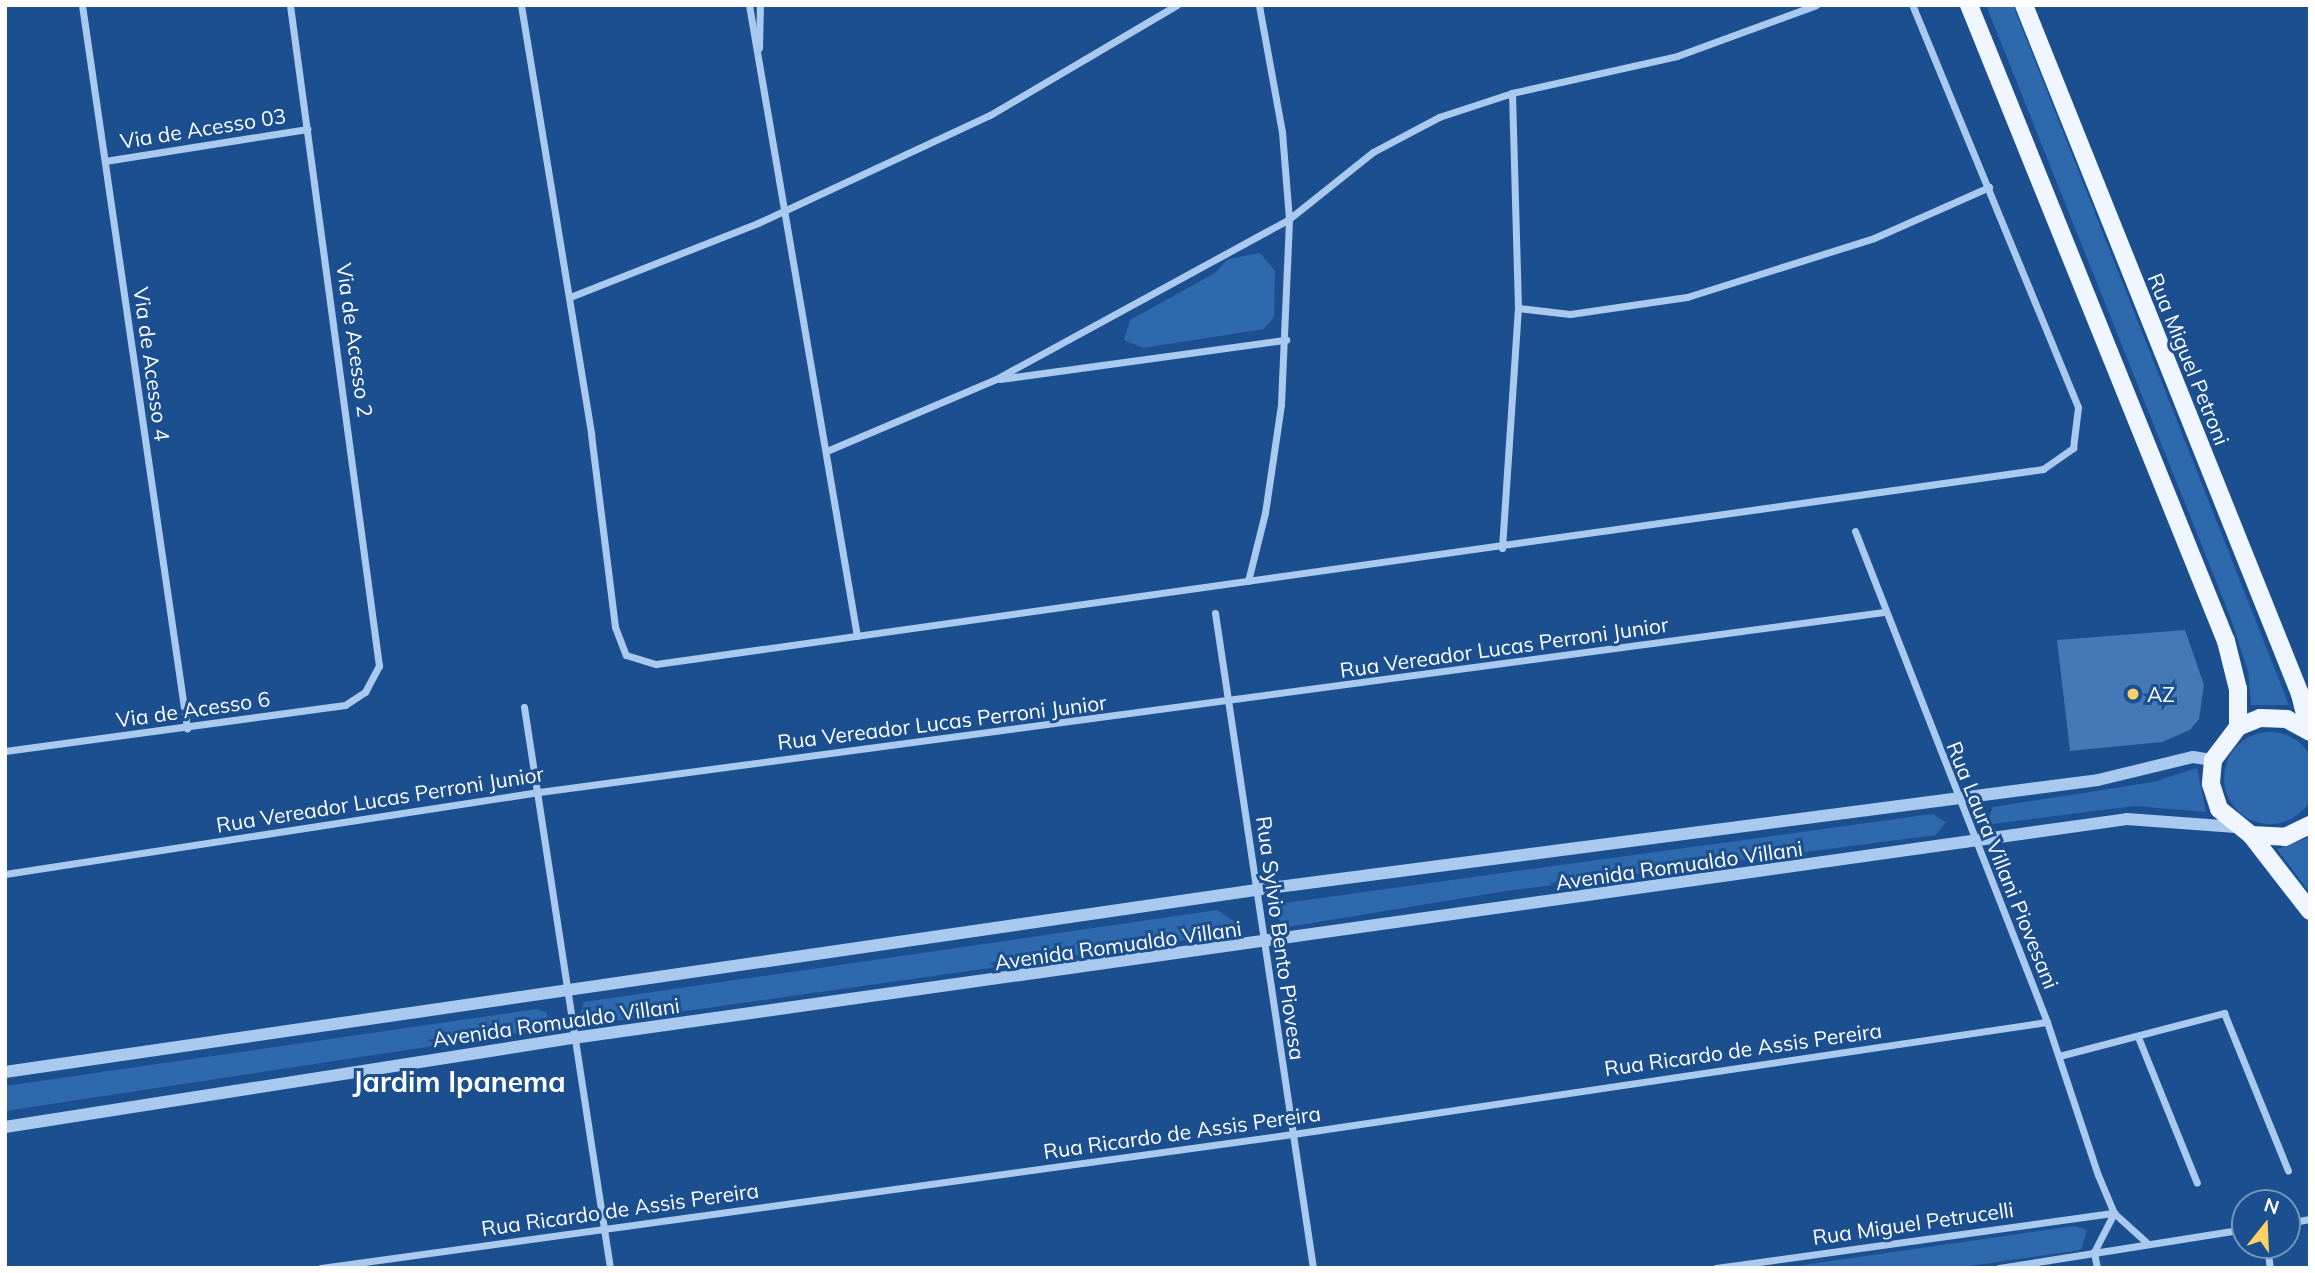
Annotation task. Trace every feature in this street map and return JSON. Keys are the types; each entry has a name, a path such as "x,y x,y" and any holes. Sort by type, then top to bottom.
{"main road":[{"path":"1969,5 2225,641 2238,689 2238,727"},
{"name":"Rua Miguel Petroni","path":"2024,5 2300,694 2309,731"},
{"path":"2309,731 2287,719 2260,718 2238,727 2213,760 2215,797 2310,911"},
{"path":"2244,831 2285,837 2310,825"}],"street":[{"name":"Via de Acesso 4","path":"82,5 187,728"},
{"name":"Via de Acesso 2","path":"290,5 380,640 374,679"},
{"path":"522,5 570,297 615,627 626,655 639,662 684,662 2023,474 2060,460 2073,448 2078,407 1912,5"},
{"path":"749,5 759,48 784,211 829,450 857,636"},
{"path":"759,48 760,5"},
{"path":"570,297 784,211 990,115 1177,5"},
{"path":"1248,581 1265,513 1286,340 1289,219 1282,132 1259,5"},
{"path":"829,450 996,380 1289,219 1407,131 1512,93 1677,56 1816,5"},
{"path":"1502,548 1518,308 1512,93"},
{"name":"Via de Acesso 03","path":"104,161 307,129"},
{"path":"1518,308 1570,314 1688,297 1874,238 1989,187"},
{"path":"996,380 1286,340"},
{"name":"Rua Laura Villani Piovesani","path":"1855,531 1956,798 2047,1022 2114,1213"},
{"name":"Rua Vereador Lucas Perroni Junior","path":"5,874 539,792 1231,702 1884,612"},
{"name":"Rua Sylvio Bento Piovesa","path":"1215,613 1231,702 1255,890 1313,1268"},
{"name":"Via de Acesso 6","path":"5,751 345,705 374,679"},
{"path":"524,707 610,1268"},
{"name":"Avenida Romualdo Villani","path":"5,1072 567,987 1255,890 2098,780 2193,757 2213,760"},
{"name":"Avenida Romualdo Villani","path":"5,1127 573,1038 1975,844 2127,819 2244,831"},
{"path":"2059,1056 2224,1013 2288,1171"},
{"name":"Rua Ricardo de Assis Pereira","path":"321,1268 1293,1134 2047,1022"},
{"path":"2138,1037 2197,1183"},
{"path":"2096,1268 2094,1252 2114,1213 2146,1242"},
{"name":"Rua Miguel Petrucelli","path":"1716,1268 2114,1213"},
{"path":"2000,1268 2146,1242 2231,1231"}],"shaded area":[{"path":"1986,5 2013,5 2289,705 2251,705 2248,671 2230,616"},
{"path":"1260,253 1275,271 1274,317 1264,329 1143,348 1124,340 1130,320 1215,273 1228,259"},
{"path":"2270,732 2288,736 2302,746 2312,760 2316,778 2312,796 2302,810 2288,820 2270,824 2252,820 2238,810 2228,796 2224,778 2228,760 2238,746 2252,736"},
{"path":"2197,768 2206,812 2134,806 1992,824 1988,819 1993,807 2153,782"},
{"path":"1932,814 1946,822 1936,835 1506,891 1288,927 1276,917 1284,903"},
{"path":"2310,837 2310,893 2277,849"},
{"path":"1217,910 1235,922 1229,934 587,1025 578,1021 584,1002"},
{"path":"537,1009 547,1013 548,1020 532,1031 5,1111 5,1086"},
{"path":"2074,1226 2087,1230 2081,1250 1956,1268 1782,1268"}],"building":[{"name":"AZ","path":"2185,630 2204,685 2199,719 2190,730 2162,742 2070,751 2057,640"}],"place":[{"name":"AZ","path":"2133,694"}],"district":[{"name":"Jardim Ipanema","path":"459,1082"}]}
